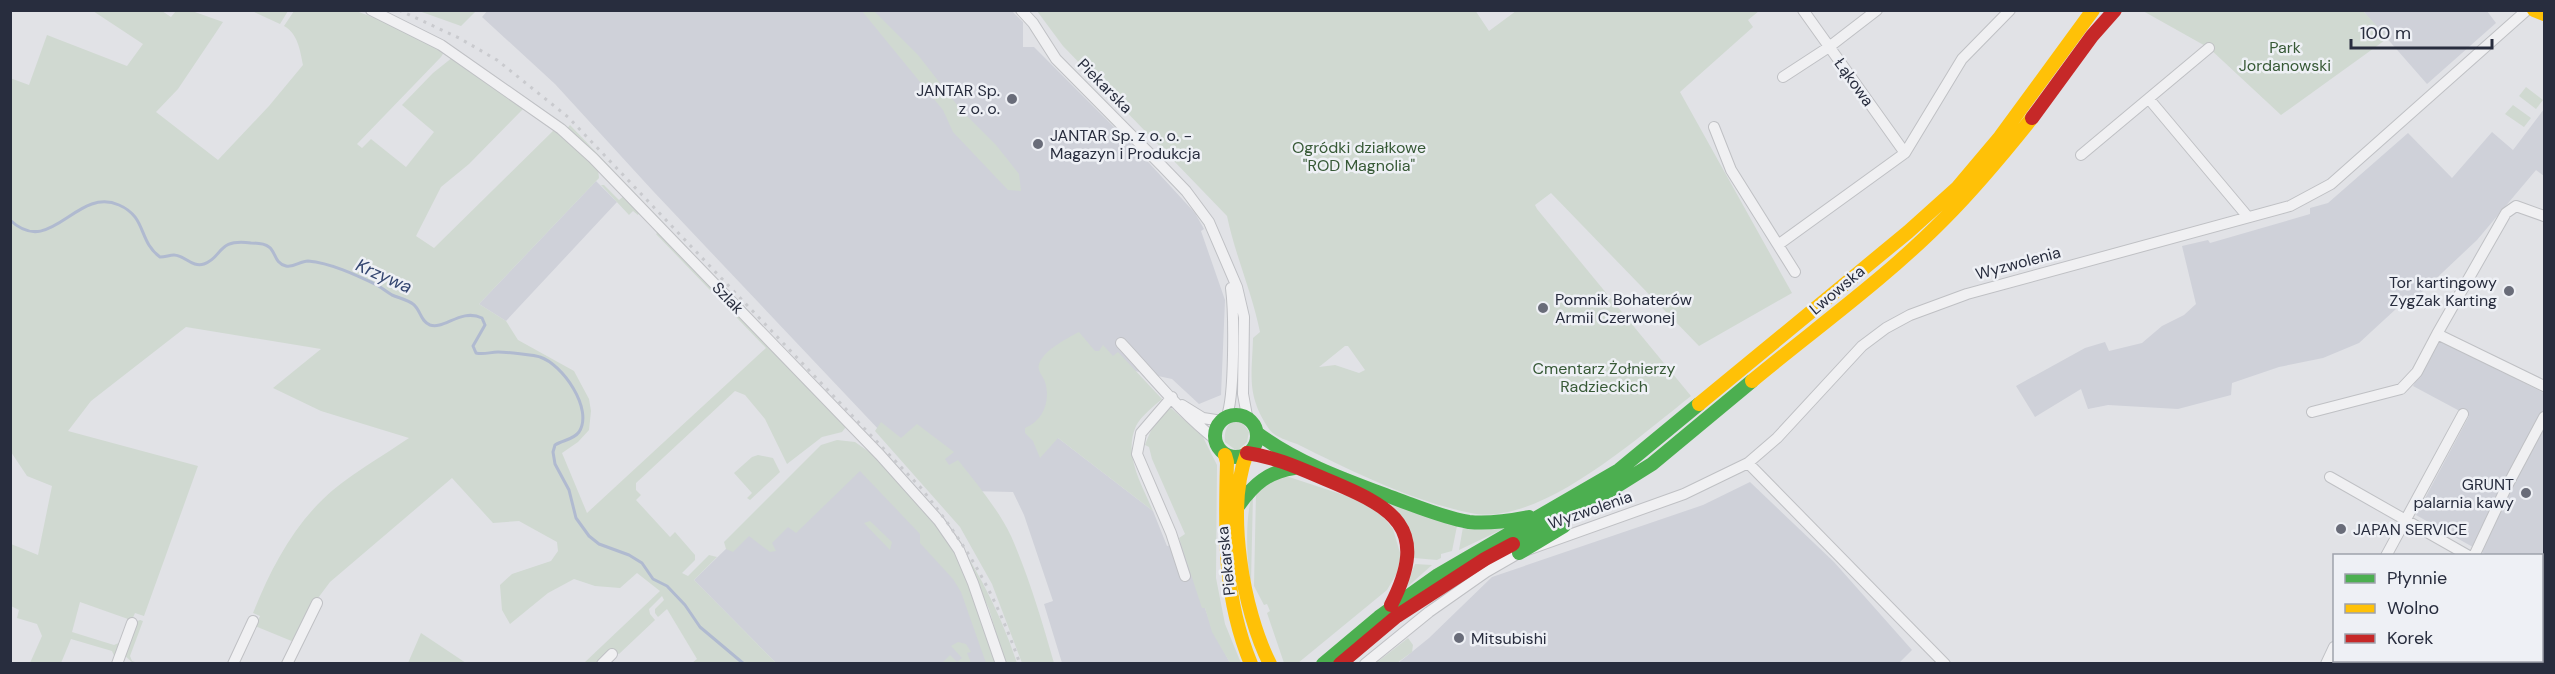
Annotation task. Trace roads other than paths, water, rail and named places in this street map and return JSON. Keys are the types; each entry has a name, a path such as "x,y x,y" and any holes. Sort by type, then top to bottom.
{"main road":[{"name":"Lwowska","path":"1546,513 1599,483 1647,448 1935,209 1979,164 2093,10"},
{"name":"Lwowska","path":"1527,536 1623,483 1652,464 1943,220 2012,146 2073,61 2115,10"},
{"path":"2534,10 2544,14"},
{"path":"1239,415 1247,416 1256,426 1256,445 1247,453 1239,456 1225,455 1216,440 1216,430 1224,419 1239,415"},
{"path":"1257,433 1273,446 1335,474 1447,517 1490,523 1546,513"},
{"path":"1247,453 1268,457 1380,503 1401,524 1406,536 1408,560 1405,575 1390,607"},
{"name":"Piekarska","path":"1247,453 1239,478 1239,550 1246,596 1259,642 1270,663"},
{"name":"Piekarska","path":"1225,455 1227,462 1225,549 1228,584 1233,617 1251,663"},
{"path":"1239,505 1259,479 1276,471 1296,468"},
{"path":"1519,553 1611,499 1623,483"},
{"name":"Wyzwolenia","path":"1323,663 1390,607 1454,564 1546,513"},
{"name":"Wyzwolenia","path":"1340,663 1418,602 1461,573 1527,536"}],"street":[{"name":"Szlak","path":"371,10 441,45 561,129 880,455 939,521 959,550 1001,663"},
{"name":"Piekarska","path":"1022,10 1056,59 1190,196 1209,222 1237,287 1244,317 1243,394 1247,416"},
{"name":"Łąkowa","path":"1803,10 1905,153"},
{"path":"1783,77 1829,47 1876,10"},
{"path":"1778,245 1905,153 1962,59 2010,10"},
{"name":"Wyzwolenia","path":"1365,663 1429,612 1486,572 1519,553 1684,494 1748,463 1776,438 1862,346 1886,328 1910,315 1966,294 2290,206 2331,184 2527,10"},
{"path":"2082,155 2209,48"},
{"path":"2149,99 2248,217"},
{"path":"1714,128 1731,170 1795,272"},
{"path":"2312,412 2401,389 2417,372 2506,213 2517,206 2544,216"},
{"name":"Piekarska","path":"1224,419 1230,410 1233,310 1229,270"},
{"path":"2437,334 2544,386"},
{"path":"1120,343 1186,415 1216,440"},
{"path":"1172,398 1203,418 1224,419"},
{"path":"1172,398 1141,433 1137,454 1171,533 1185,576"},
{"path":"2387,554 2463,414"},
{"path":"2475,554 2544,417"},
{"path":"1748,463 1945,663"},
{"path":"2330,477 2467,554"},
{"path":"287,663 317,603"},
{"path":"233,663 253,621"},
{"path":"117,663 132,623"},
{"path":"2325,663 2333,649"},
{"path":"602,663 612,654"}],"waterway":[{"name":"Krzywa","path":"10,220 25,230 38,231 51,227 90,205 104,202 119,205 134,216 148,244 160,257 178,256 200,265 210,261 232,243 260,244 269,247 282,265 292,266 305,261 317,262 343,270 377,285 392,295 413,304 424,321 430,325 441,325 467,316 482,318 485,325 473,346 476,353 501,352 540,357 549,361 566,378 579,400 583,422 579,432 555,445 553,452 555,464 569,490 576,518 589,536 599,544 629,555 642,563 653,579 667,586 685,605 700,627 744,664"}],"railway":[{"path":"399,10 459,38 497,60 568,117 921,488 953,530 979,571 1001,615 1020,664"}],"place":[{"name":"JANTAR Sp. z o. o.","path":"1012,99"},
{"name":"JANTAR Sp. z o. o. - Magazyn i Produkcja","path":"1038,144"},
{"name":"Tor kartingowy ZygZak Karting","path":"2509,291"},
{"name":"Pomnik Bohaterów Armii Czerwonej","path":"1543,308"},
{"name":"GRUNT palarnia kawy","path":"2526,493"},
{"name":"JAPAN SERVICE","path":"2341,529"},
{"name":"Mitsubishi","path":"1459,638"}],"park label":[{"name":"Park Jordanowski","path":"2285,56"},
{"name":"Ogródki działkowe \"ROD Magnolia\"","path":"1359,156"},
{"name":"Cmentarz Żołnierzy Radzieckich","path":"1604,377"}]}
